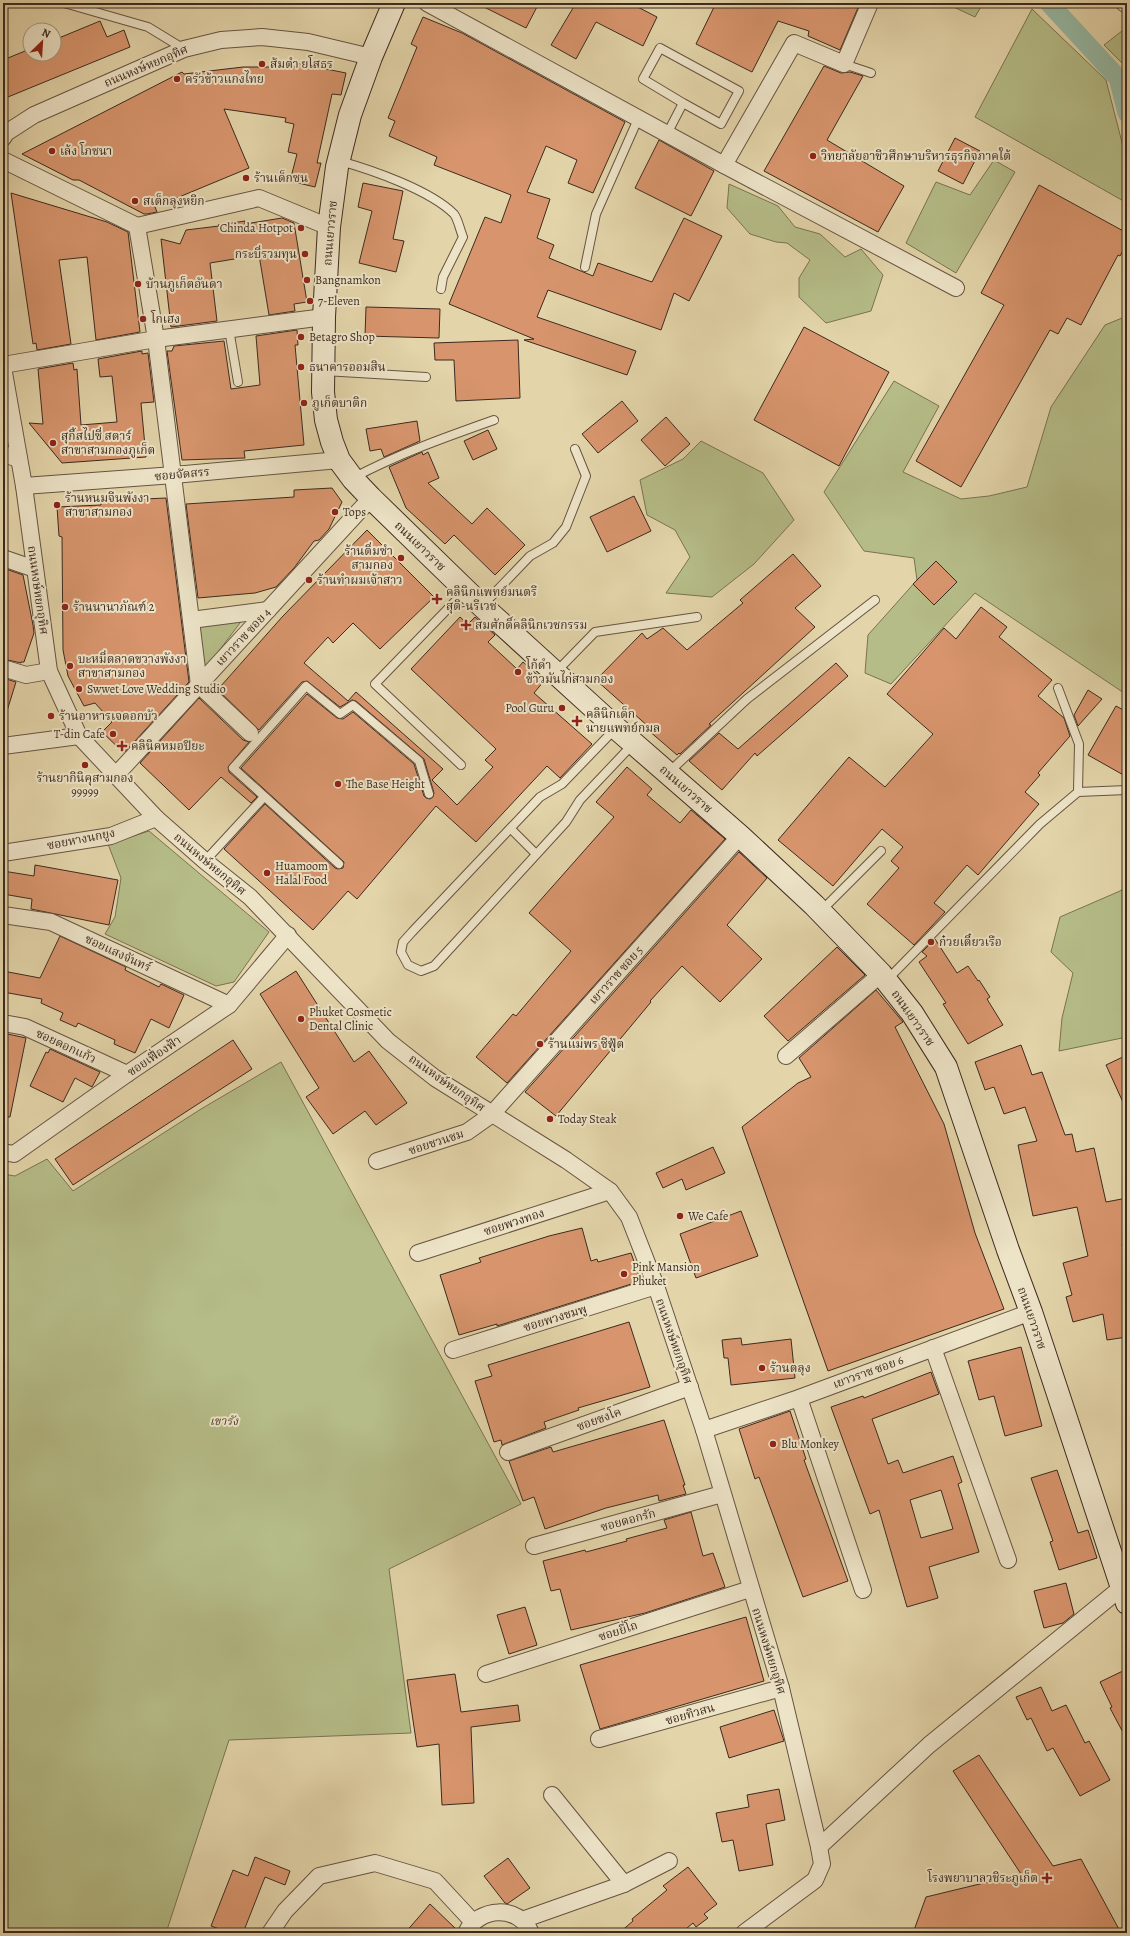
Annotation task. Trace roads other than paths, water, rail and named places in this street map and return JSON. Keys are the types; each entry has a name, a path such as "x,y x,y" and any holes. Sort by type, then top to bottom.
{"main road":[{"name":"ถนนเยาวราช","path":"394,3 371,57 350,115 339,161 329,226 324,317 323,392 326,420 339,460 371,498 482,606 616,728 740,836 821,911 884,977 912,1013 946,1067 1008,1250 1031,1312 1124,1595"}],"street":[{"path":"427,3 638,119 956,288"},
{"path":"724,165 794,44 844,64 870,3"},
{"name":"ถนนหงษ์หยกอุทิศ","path":"4,134 34,115 184,49 221,40 262,37 308,42 371,57"},
{"path":"3,160 137,226 260,198 329,226"},
{"path":"137,226 156,339 199,685 250,733"},
{"path":"3,366 156,339 324,317"},
{"name":"ถนนหงษ์หยกอุทิศ","path":"3,366 24,486 49,671 79,736 156,818 205,861 250,897 388,1041 435,1078 491,1115 566,1160 610,1191 629,1217 656,1286 704,1430 750,1589 781,1688 822,1864 815,1880 744,1933"},
{"path":"3,454 19,459"},
{"name":"ซอยจัดสรร","path":"24,486 174,475 339,460"},
{"name":"เยาวราช ซอย 4","path":"116,775 371,498"},
{"path":"3,558 35,569"},
{"path":"191,620 268,610"},
{"path":"3,668 26,675 49,671"},
{"path":"3,746 79,736"},
{"name":"ซอยหางนกยูง","path":"3,853 111,836 156,818"},
{"name":"เยาวราช ซอย 5","path":"491,1115 740,836"},
{"name":"ซอยแสงจันทร์","path":"3,915 51,922 229,1005"},
{"name":"ซอยเฟื่องฟ้า","path":"3,1152 14,1154 127,1074 229,1005 288,935"},
{"path":"786,1056 884,977"},
{"name":"ซอยดอกแก้ว","path":"3,1023 25,1027 127,1074"},
{"name":"ซอยชวนชม","path":"377,1161 467,1132 491,1115"},
{"name":"ซอยพวงทอง","path":"418,1253 610,1191"},
{"name":"ซอยพวงชมพู","path":"454,1350 656,1286"},
{"name":"เยาวราช ซอย 6","path":"704,1430 799,1398 1031,1312"},
{"path":"933,1348 1008,1560"},
{"name":"ซอยชงโค","path":"508,1452 690,1387"},
{"path":"799,1398 862,1590"},
{"name":"ซอยดอกรัก","path":"534,1546 722,1494"},
{"name":"ซอยยี่โถ","path":"486,1674 750,1589"},
{"path":"819,1847 929,1745 1124,1595"},
{"name":"ซอยทิวสน","path":"599,1739 781,1688"},
{"path":"552,1795 624,1884"},
{"path":"270,1933 285,1911 319,1876 375,1863 435,1881 469,1928 479,1917 491,1912 504,1912 527,1927 624,1884 669,1860"}],"lane":[{"path":"64,3 148,27 184,49"},
{"path":"660,48 739,91 721,124 683,103 643,79 660,48"},
{"path":"844,64 871,73"},
{"path":"667,134 683,103"},
{"path":"585,267 596,214 638,119"},
{"path":"339,161 367,169 404,184 440,203 455,215 463,237 443,277 442,289"},
{"path":"230,329 238,382"},
{"path":"323,371 426,377"},
{"path":"353,478 385,462 433,442 494,420"},
{"path":"482,606 530,556 553,543 566,527 586,476 574,449"},
{"path":"461,765 376,684 466,590"},
{"path":"668,773 747,699 875,600"},
{"path":"555,673 595,632 697,617"},
{"path":"339,864 233,768 306,686 340,714 353,705 419,761 429,794"},
{"path":"1058,688 1079,744 1078,792"},
{"path":"616,728 562,784 540,797 403,942 401,952 408,965 421,971 434,966 566,822 580,800 634,743"},
{"path":"884,977 1040,824 1078,792 1127,790"},
{"path":"205,861 264,797"},
{"path":"511,829 536,854"},
{"path":"821,911 881,851"}],"waterway":[{"path":"1049,3 1118,78 1127,113"}],"place":[{"name":"ส้มตำ ยโสธร","path":"262,64"},
{"name":"ครัวข้าวแกงไทย","path":"177,79"},
{"name":"เล้ง โภชนา","path":"52,151"},
{"name":"วิทยาลัยอาชีวศึกษาบริหารธุรกิจภาคใต้","path":"813,156"},
{"name":"ร้านเด็กซน","path":"246,178"},
{"name":"สเต็กลุงหยิก","path":"135,201"},
{"name":"Chinda Hotpot","path":"301,228"},
{"name":"กระบี่รวมทุน","path":"305,254"},
{"name":"Bangnamkon","path":"307,280"},
{"name":"บ้านภูเก็ตอันดา","path":"138,284"},
{"name":"7-Eleven","path":"310,301"},
{"name":"โกเฮง","path":"143,319"},
{"name":"Betagro Shop","path":"301,337"},
{"name":"ธนาคารออมสิน","path":"301,367"},
{"name":"ภูเก็ตบาติก","path":"304,403"},
{"name":"สุกี้สไปซี่ สตาร์ สาขาสามกองภูเก็ต","path":"53,443"},
{"name":"ร้านหนมจีนพังงา สาขาสามกอง","path":"57,505"},
{"name":"Tops","path":"335,512"},
{"name":"ร้านติ่มซำ สามกอง","path":"401,558"},
{"name":"ร้านทำผมเจ้าสาว","path":"309,580"},
{"name":"คลินิกแพทย์มนตรี สุติ-นรีเวช","path":"437,599"},
{"name":"ร้านนานาภัณฑ์ 2","path":"65,607"},
{"name":"สมศักดิ์คลินิกเวชกรรม","path":"466,625"},
{"name":"บะหมี่ตลาดขวางพังงา สาขาสามกอง","path":"70,666"},
{"name":"โก้ดำ ข้าวมันไก่สามกอง","path":"518,672"},
{"name":"Swwet Love Wedding Studio","path":"79,689"},
{"name":"Pool Guru","path":"562,708"},
{"name":"ร้านอาหารเจดอกบัว","path":"51,716"},
{"name":"คลินิกเด็ก นายแพทย์กมล","path":"577,721"},
{"name":"T-din Cafe","path":"113,734"},
{"name":"คลินิคหมอปิยะ","path":"122,746"},
{"name":"ร้านยากินิคุสามกอง 99999","path":"85,765"},
{"name":"The Base Height","path":"338,784"},
{"name":"Huamoom Halal Food","path":"267,873"},
{"name":"ก๋วยเตี๋ยวเรือ","path":"931,942"},
{"name":"Phuket Cosmetic Dental Clinic","path":"301,1019"},
{"name":"ร้านแม่พร ซีฟู้ต","path":"540,1044"},
{"name":"Today Steak","path":"550,1119"},
{"name":"We Cafe","path":"680,1216"},
{"name":"Pink Mansion Phuket","path":"624,1274"},
{"name":"ร้านตลุง","path":"762,1368"},
{"name":"Blu Monkey","path":"773,1444"},
{"name":"โรงพยาบาลวชิระภูเก็ต","path":"1047,1878"}],"park label":[{"name":"เขารัง","path":"224,1421"}]}
